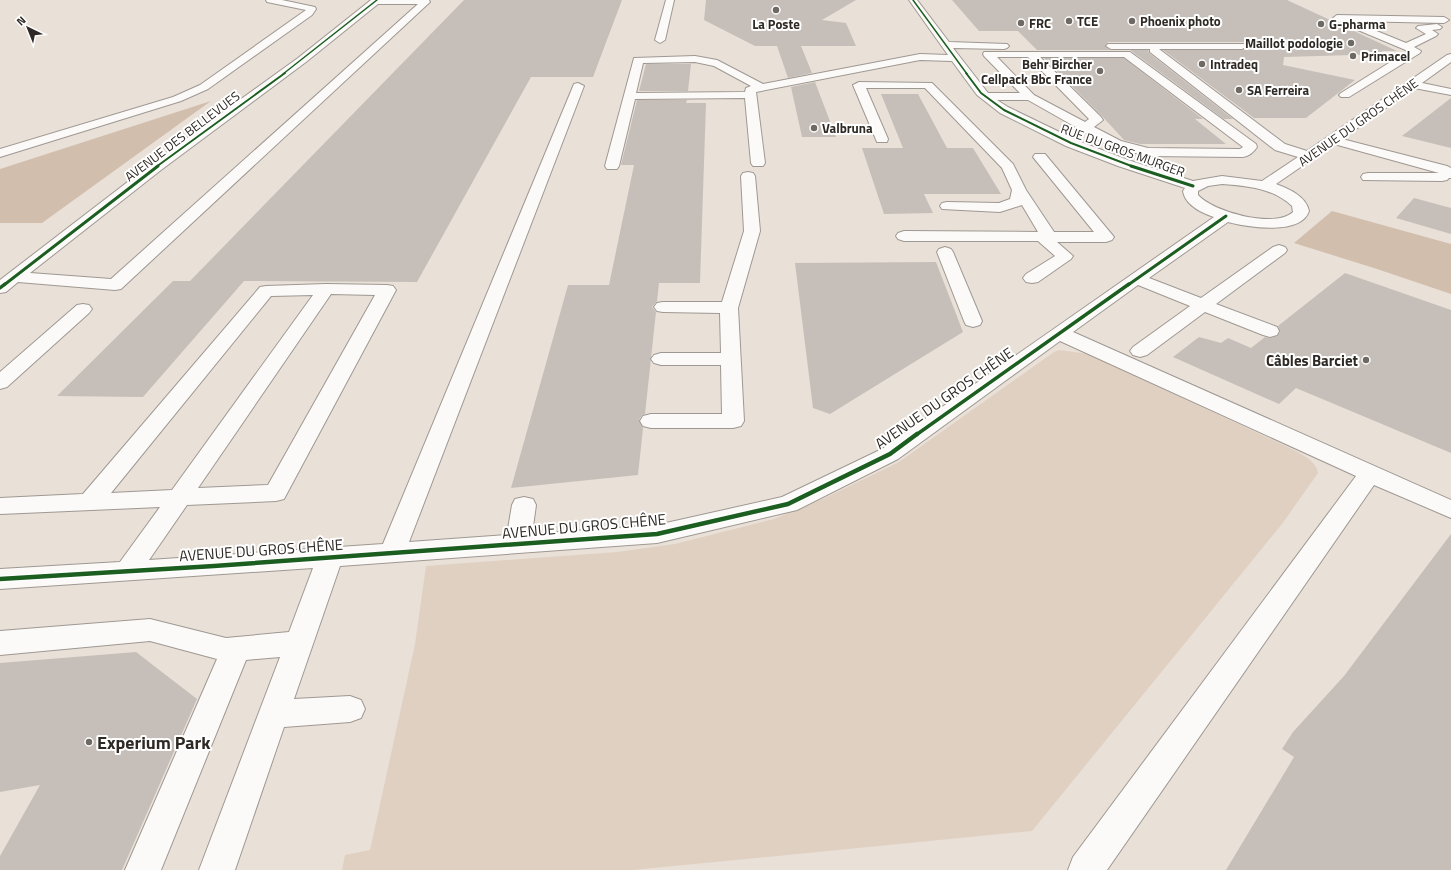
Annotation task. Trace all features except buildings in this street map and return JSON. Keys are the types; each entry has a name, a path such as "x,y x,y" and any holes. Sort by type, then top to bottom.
{"street":[{"path":"0,153 177,99 204,87 309,13 312,9 270,0"},
{"path":"376,0 424,1"},
{"name":"AVENUE DES BELLEVUES","path":"0,288 156,167 302,60 376,0"},
{"path":"660,40 670,0"},
{"name":"RUE DU GROS MURGER","path":"913,0 981,93 1004,110 1044,132 1071,144 1123,164 1193,186"},
{"path":"14,277 115,284 424,1"},
{"path":"1345,95 1410,50 1433,34 1421,28 1444,23 1337,18 1410,50 1431,56 1450,58"},
{"path":"945,45 1242,46"},
{"path":"1154,50 1280,147 1309,156"},
{"path":"988,54 1126,54 1251,147 1243,153 1148,152 1116,144 1030,97 988,54"},
{"path":"1031,54 1097,120 1085,127"},
{"path":"651,421 733,421 729,308 752,231 753,169 750,90 920,57 954,58"},
{"name":"AVENUE DU GROS CHÊNE","path":"1264,186 1450,58"},
{"path":"612,166 638,60 695,59 717,63 762,88"},
{"path":"1412,84 1451,92"},
{"path":"882,139 859,85 928,85 1008,167 1031,167 1106,237 904,236"},
{"path":"392,552 578,86"},
{"path":"630,96 750,94"},
{"path":"986,96 1030,97"},
{"path":"1332,140 1442,169 1451,175"},
{"path":"947,206 1000,208 1017,202 1019,190 1031,167"},
{"path":"1368,177 1451,175"},
{"path":"1205,181 1243,181 1264,186 1281,192 1293,199 1301,209 1301,213 1290,220 1269,222 1242,220 1206,209 1192,199 1190,194 1190,190 1193,186 1205,181"},
{"path":"1019,190 1045,236 1065,256 1032,278"},
{"name":"AVENUE DU GROS CHÊNE","path":"0,579 214,566 657,534 788,504 890,454 1226,216"},
{"path":"1140,351 1279,250"},
{"path":"945,252 973,321"},
{"path":"1137,279 1270,331"},
{"path":"128,571 326,289"},
{"path":"0,506 90,502 180,497 276,493 386,290 326,289 266,291 90,502"},
{"path":"663,306 729,308"},
{"path":"0,383 83,309"},
{"path":"1059,333 1451,510"},
{"path":"661,359 730,359"},
{"path":"1086,870 1369,473"},
{"path":"518,544 524,505"},
{"path":"217,870 330,557"},
{"path":"0,643 150,630 226,650 299,642"},
{"path":"143,870 236,649"},
{"path":"273,714 350,709"}],"shaded area":[{"path":"211,101 42,223 0,223 0,169"},
{"path":"1332,211 1451,244 1451,294 1294,243"},
{"path":"1059,350 1089,354 1294,450 1312,462 1318,473 1282,524 1032,831 633,870 342,870 345,855 370,850 415,644 426,566 617,552 675,544 774,519 825,498 899,462 1054,352"}],"cycle path":[{"path":"0,288 156,167 302,60 377,0"},
{"path":"913,0 981,93 1004,110 1071,143 1123,163 1193,186"},
{"path":"0,579 214,566 657,534 788,504 890,454 1226,216"}],"place":[{"name":"La Poste","path":"776,10"},
{"name":"TCE","path":"1069,21"},
{"name":"Phoenix photo","path":"1132,21"},
{"name":"FRC","path":"1021,23"},
{"name":"G-pharma","path":"1321,24"},
{"name":"Maillot podologie","path":"1351,43"},
{"name":"Primacel","path":"1353,56"},
{"name":"Intradeq","path":"1202,64"},
{"name":"Behr Bircher Cellpack Bbc France","path":"1100,71"},
{"name":"SA Ferreira","path":"1239,90"},
{"name":"Valbruna","path":"814,128"},
{"name":"Câbles Barciet","path":"1366,360"},
{"name":"Experium Park","path":"89,742"}]}
